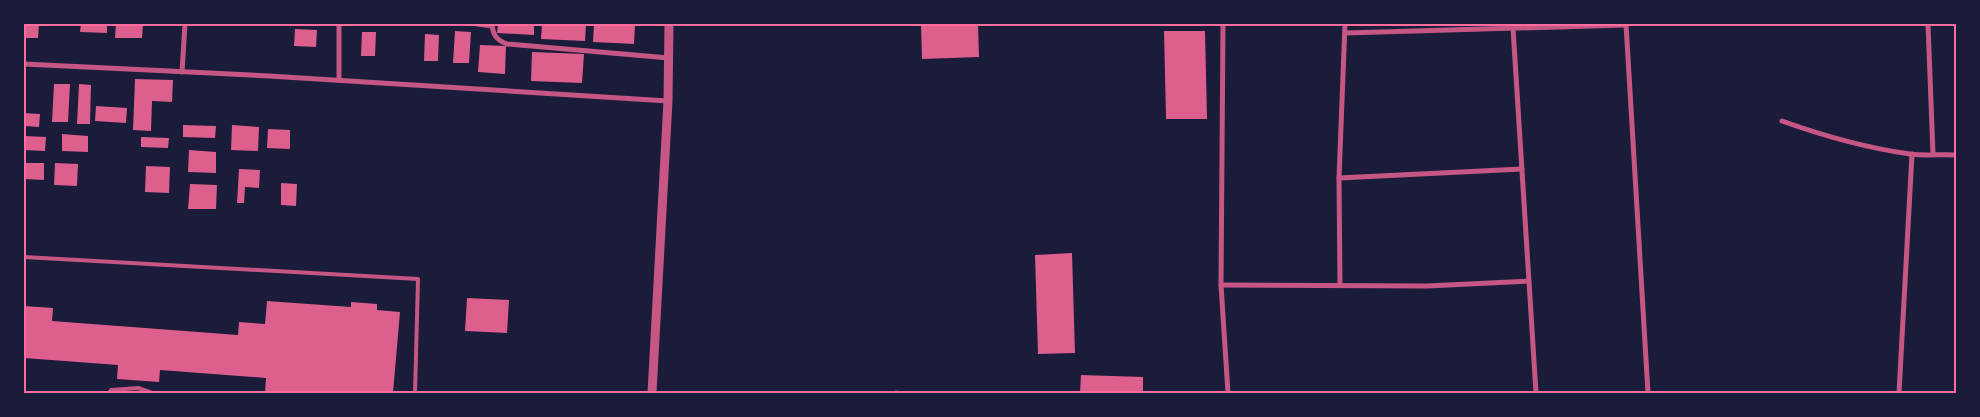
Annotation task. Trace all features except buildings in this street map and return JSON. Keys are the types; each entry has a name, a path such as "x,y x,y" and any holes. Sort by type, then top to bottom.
{"street":[{"path":"182,72 184,24"},
{"path":"339,24 339,80"},
{"path":"477,24 492,25 493,35 507,44 669,58"},
{"path":"652,393 668,101 669,24"},
{"path":"1223,24 1221,286 1228,393"},
{"path":"1340,285 1339,178 1345,24"},
{"path":"1345,33 1626,24 1648,393"},
{"path":"1928,24 1933,154"},
{"path":"1513,28 1536,393"},
{"path":"24,64 339,80 668,101"},
{"path":"1782,121 1824,136 1912,154 1956,155"},
{"path":"1899,393 1912,154"},
{"path":"1339,178 1522,168"},
{"path":"1221,286 1427,286 1529,282"}],"lane":[{"path":"24,257 418,279 415,393"},
{"path":"108,393 111,390 138,388 152,393"}]}
